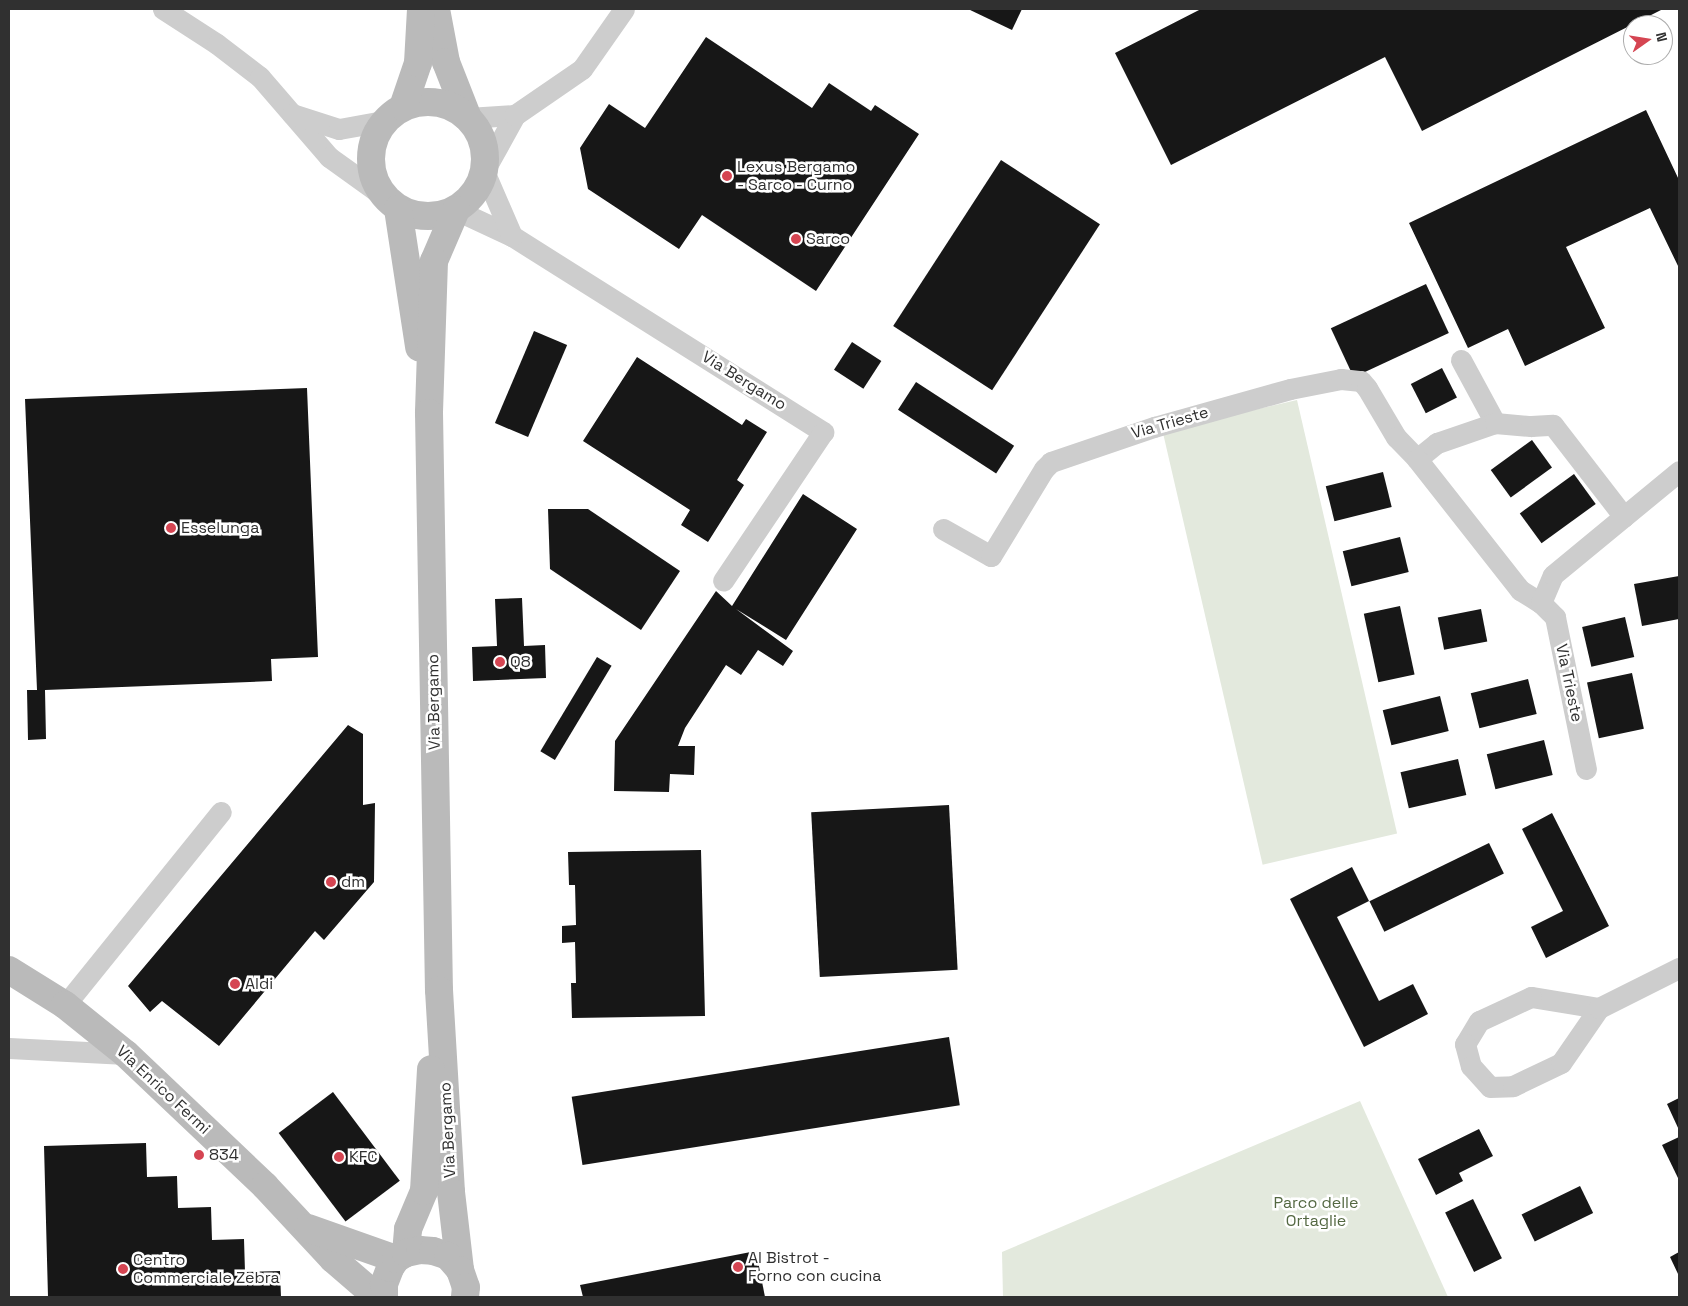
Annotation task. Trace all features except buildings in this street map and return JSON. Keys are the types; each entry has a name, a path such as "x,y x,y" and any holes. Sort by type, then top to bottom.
{"main road":[{"path":"421,9 418,63 394,114 372,144 371,171 390,202 417,216 437,216 456,210 474,193 484,171 483,143 468,118 446,62 436,9"},
{"path":"394,114 420,102 437,102 454,108 468,118"},
{"name":"Via Bergamo","path":"390,202 429,413"},
{"name":"Via Bergamo","path":"456,210 434,262 429,413 439,990 450,1192 460,1270 466,1287 465,1297"},
{"name":"Via Enrico Fermi","path":"9,970 65,1005 126,1054 305,1227 333,1259 377,1297"},
{"name":"Via Bergamo","path":"401,1256 408,1229 424,1191 428,1094 439,990"},
{"name":"Via Enrico Fermi","path":"305,1227 401,1256"},
{"path":"384,1297 384,1284 390,1268 401,1256 433,1251 448,1256 460,1270"}],"street":[{"path":"163,9 217,44 260,77 289,114 329,157 390,202"},
{"path":"512,236 484,171 515,114 582,69 624,9"},
{"path":"289,114 339,129 394,114"},
{"path":"468,118 515,114"},
{"name":"Via Bergamo","path":"456,210 512,236 823,432 723,581"},
{"path":"1461,360 1496,423"},
{"name":"Via Trieste","path":"943,529 991,556 1044,469 1051,462 1154,427 1290,389 1341,379 1361,381 1396,437 1417,459 1520,590 1541,603 1555,618 1586,769"},
{"path":"1417,459 1437,443 1496,423 1530,426 1554,425 1624,517"},
{"path":"1541,603 1553,575 1679,471"},
{"path":"65,1005 221,812"},
{"path":"1599,1008 1531,997 1479,1021 1465,1044 1471,1066 1490,1086 1513,1086 1561,1063 1599,1008 1679,968"},
{"path":"9,1048 126,1054"}],"green space":[{"path":"1297,400 1397,834 1263,865 1163,431"},
{"name":"Parco delle Ortaglie","path":"1360,1101 1448,1297 1003,1297 1002,1252"}],"place":[{"name":"Lexus Bergamo - Sarco - Curno","path":"727,176"},
{"name":"Sarco","path":"796,239"},
{"name":"Esselunga","path":"171,528"},
{"name":"Q8","path":"500,662"},
{"name":"dm","path":"331,882"},
{"name":"Aldi","path":"235,984"},
{"name":"834","path":"199,1155"},
{"name":"KFC","path":"339,1157"},
{"name":"Al Bistrot - Forno con cucina","path":"738,1267"},
{"name":"Centro Commerciale Zebra","path":"123,1269"}]}
